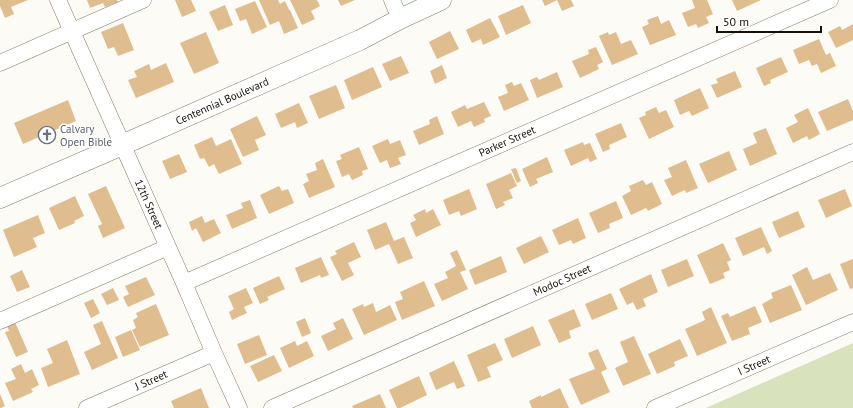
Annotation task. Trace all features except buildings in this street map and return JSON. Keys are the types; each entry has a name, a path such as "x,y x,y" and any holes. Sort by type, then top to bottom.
{"main road":[{"name":"Centennial Boulevard","path":"0,198 360,40 441,0"}],"street":[{"name":"12th Street","path":"58,0 239,408"},
{"path":"0,63 143,0"},
{"path":"392,0 400,19"},
{"name":"Parker Street","path":"184,283 830,0"},
{"name":"Modoc Street","path":"272,408 853,152"},
{"path":"0,321 168,247"},
{"name":"I Street","path":"655,408 853,322"},
{"name":"J Street","path":"87,408 214,353"}],"green space":[{"path":"853,343 853,408 706,408"}],"place":[{"name":"Calvary Open Bible","path":"47,135"}]}
